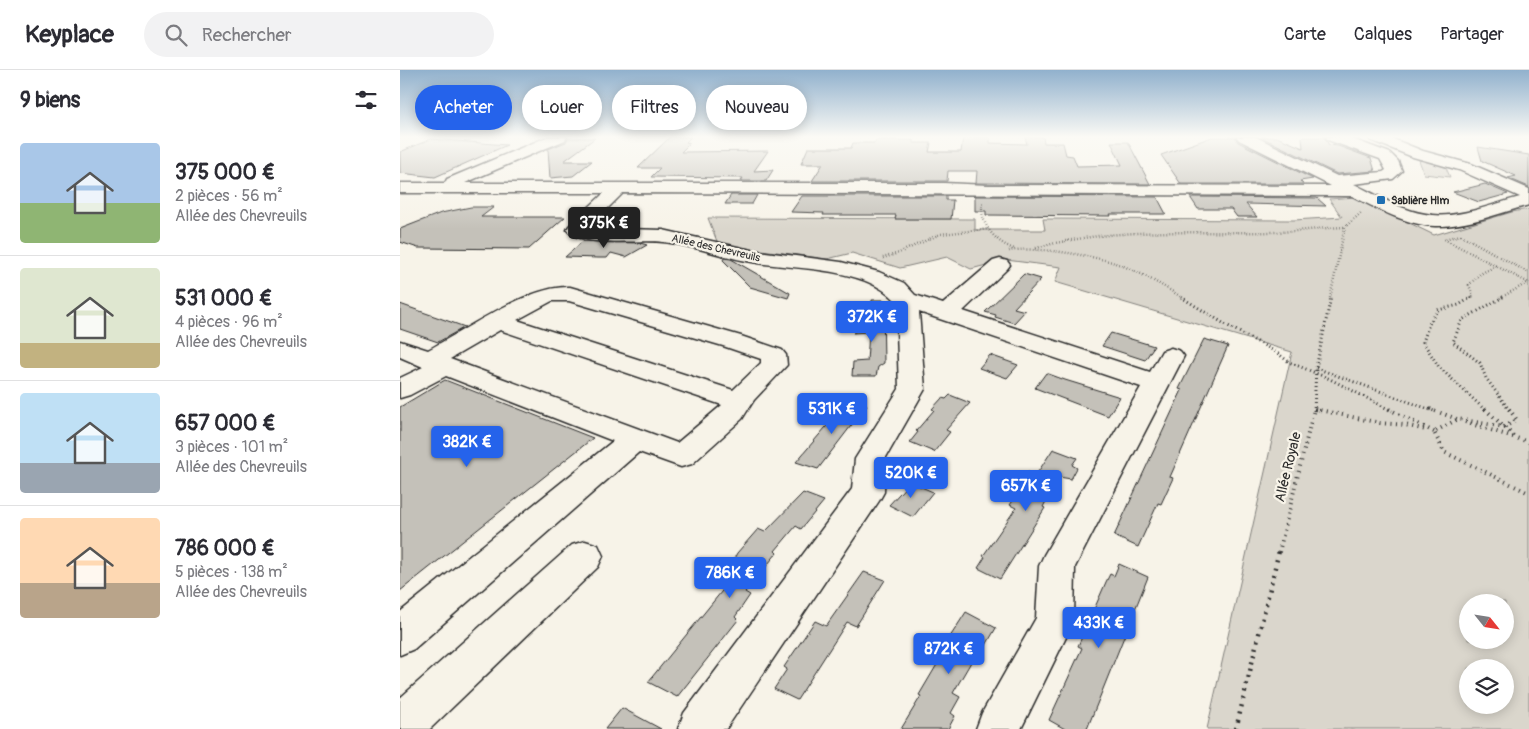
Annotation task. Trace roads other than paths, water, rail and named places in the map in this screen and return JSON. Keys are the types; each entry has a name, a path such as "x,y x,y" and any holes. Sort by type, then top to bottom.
{"street":[{"path":"400,205 487,168"},
{"path":"1307,168 1403,214 1434,221 1453,220 1529,200"},
{"path":"1336,182 1387,176 1394,171 1393,168"},
{"path":"1468,168 1529,195"},
{"path":"400,188 444,186 618,189 944,188 983,190 1355,191"},
{"name":"Allée des Chevreuils","path":"618,189 576,230 585,234 663,236 751,256 841,268 872,276 896,288 907,300 1156,383"},
{"path":"946,314 1000,265"},
{"path":"400,348 437,363 635,439 682,456 732,412 744,394 774,365 773,355 732,341 570,294 549,294 498,321 437,363 400,389"},
{"path":"700,729 868,492 870,459 912,389 907,300"},
{"path":"498,321 739,401"},
{"path":"998,729 1055,621 1056,566 1171,356"},
{"path":"400,636 635,439"},
{"path":"400,727 585,556"}],"place":[{"name":"Sablière Hlm","path":"1381,200"}]}
